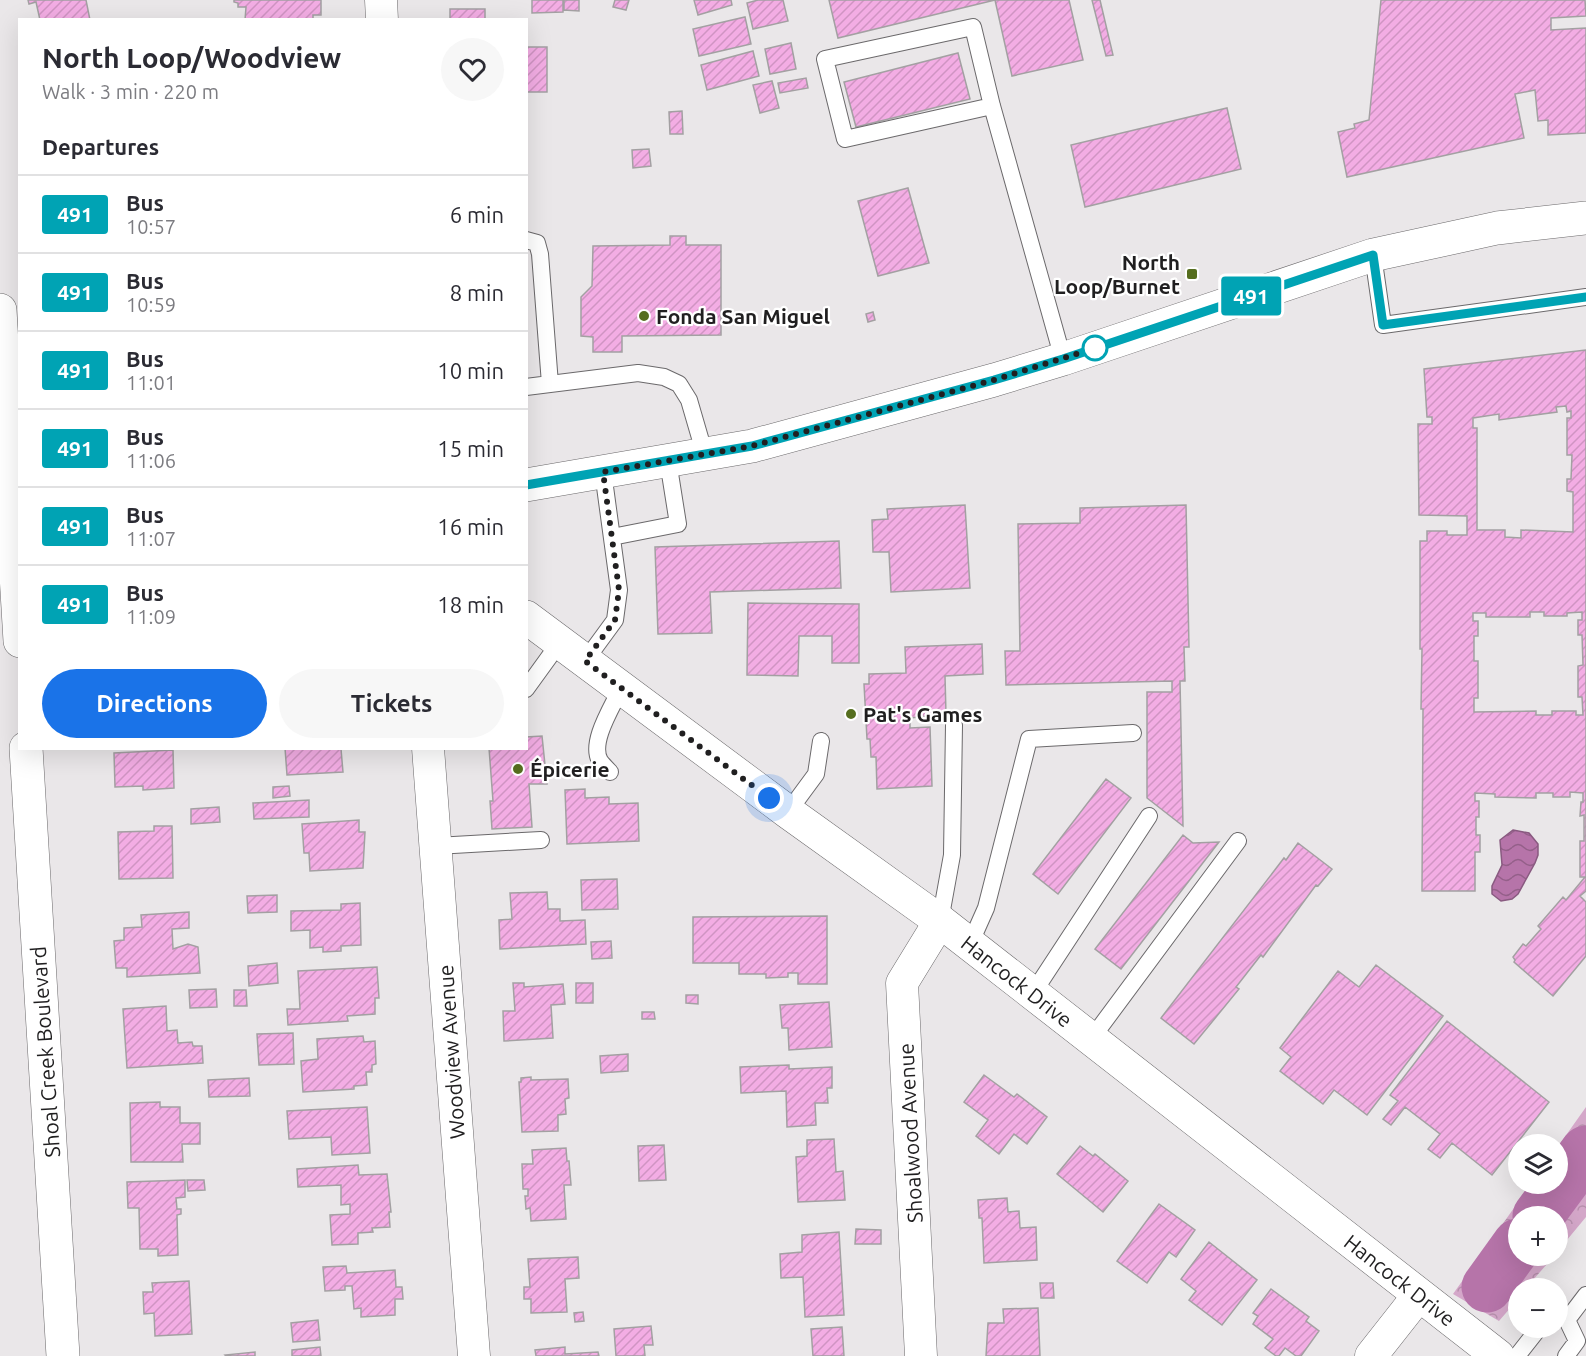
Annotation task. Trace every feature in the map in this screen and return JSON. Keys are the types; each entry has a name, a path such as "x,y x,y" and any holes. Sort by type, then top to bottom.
{"street":[{"path":"381,0 382,18"},
{"path":"528,485 752,446 1063,359 1373,255 1497,228 1586,218"},
{"path":"0,288 18,298"},
{"path":"0,310 18,608"},
{"name":"Hancock Drive","path":"528,618 788,812 940,921 1498,1356"},
{"name":"Shoal Creek Boulevard","path":"26,750 63,1356"},
{"name":"Woodview Avenue","path":"428,750 474,1356"},
{"name":"Shoalwood Avenue","path":"921,1356 902,983 940,921"},
{"path":"1371,1356 1419,1295"}],"lane":[{"path":"992,106 845,139 825,59 973,27 992,106 1063,359"},
{"path":"528,241 537,243 540,254 550,384"},
{"path":"1373,255 1383,325 1586,297"},
{"path":"528,387 638,373 664,377 679,384 689,400 705,455"},
{"path":"612,537 678,524 668,461"},
{"path":"585,661 615,620 619,590 603,472"},
{"path":"528,686 560,642"},
{"path":"610,772 599,759 597,741 621,688"},
{"path":"940,921 952,855 954,725"},
{"path":"970,944 986,908 1029,739 1132,732"},
{"path":"788,812 816,774 821,741"},
{"path":"1034,993 1149,816"},
{"path":"436,846 541,840"},
{"path":"1092,1038 1238,841"},
{"path":"1568,1313 1586,1295"},
{"path":"1566,1356 1576,1341 1568,1328"},
{"path":"1517,1356 1531,1338"}],"green space":[{"path":"1586,1107 1586,1217 1568,1239 1568,1206 1515,1206 1524,1194 1568,1194 1567,1134"},
{"path":"1508,1216 1508,1266 1545,1266 1535,1278 1508,1278 1508,1311 1499,1321 1453,1294"}],"water":[{"path":"1513,830 1529,833 1538,844 1538,855 1518,894 1512,899 1501,901 1492,894 1492,886 1502,865 1500,840"}],"building":[{"path":"28,0 86,0 90,18 40,18 36,2 29,4"},
{"path":"234,0 321,0 321,15 313,15 313,18 245,18 246,7 238,7 238,3"},
{"path":"532,0 563,0 563,12 532,13"},
{"path":"564,0 579,0 579,11 564,10"},
{"path":"615,0 629,0 626,10 613,7"},
{"path":"694,0 731,0 732,5 698,15"},
{"path":"758,0 783,0 788,21 753,29 747,3"},
{"path":"829,0 995,0 838,38"},
{"path":"995,0 1069,0 1083,60 1012,76"},
{"path":"1092,0 1100,0 1113,55 1106,56"},
{"path":"1381,0 1585,0 1586,16 1551,18 1551,30 1586,28 1586,133 1548,135 1548,120 1538,121 1535,90 1515,94 1524,138 1347,177 1338,132 1355,128 1354,124 1369,120"},
{"path":"450,9 485,9 485,18 450,18"},
{"path":"745,17 751,44 699,56 693,29"},
{"path":"791,43 796,69 770,74 765,49"},
{"path":"528,47 547,47 547,92 528,92"},
{"path":"753,51 759,76 707,90 701,65"},
{"path":"958,53 970,99 856,127 844,82"},
{"path":"806,78 808,88 780,93 778,83"},
{"path":"772,81 779,108 760,113 753,85"},
{"path":"1227,108 1241,169 1085,207 1071,145"},
{"path":"682,111 683,134 670,134 669,112"},
{"path":"649,149 651,166 633,168 632,150"},
{"path":"908,188 929,263 878,276 858,201"},
{"path":"670,236 686,236 686,245 721,245 721,335 622,336 622,352 593,352 593,337 581,336 581,297 592,286 593,246 670,245"},
{"path":"873,312 875,320 868,322 866,314"},
{"path":"1586,350 1586,891 1580,896 1586,902 1586,956 1553,996 1514,962 1513,957 1523,944 1526,946 1541,929 1538,926 1563,897 1566,900 1585,877 1580,877 1580,841 1584,841 1584,815 1580,816 1583,793 1570,792 1570,797 1553,797 1553,793 1536,793 1536,798 1495,797 1495,794 1475,793 1475,801 1479,801 1476,835 1480,835 1480,852 1475,852 1475,891 1422,891 1423,709 1421,709 1420,541 1427,541 1427,531 1447,531 1447,535 1467,535 1467,516 1419,515 1418,424 1432,424 1432,417 1427,417 1424,369","holes":["1566,406 1567,412 1571,411 1571,418 1567,418 1567,455 1572,455 1571,479 1567,479 1567,491 1573,492 1573,532 1521,530 1521,538 1505,537 1505,530 1477,530 1477,428 1473,428 1473,418 1499,414 1499,420 1557,412 1556,407","1530,612 1544,612 1544,616 1567,616 1567,613 1582,612 1582,620 1578,620 1578,635 1582,635 1583,665 1578,666 1578,697 1582,697 1583,715 1576,715 1576,711 1552,711 1552,715 1536,715 1536,711 1474,712 1474,698 1478,698 1478,661 1474,661 1474,636 1478,636 1478,621 1473,621 1473,613 1486,613 1486,617 1530,617"]},
{"path":"965,505 970,588 891,592 889,552 873,552 872,520 888,519 887,509"},
{"path":"1186,505 1189,647 1184,647 1185,681 1180,681 1183,826 1147,798 1147,692 1172,692 1172,681 1006,685 1005,651 1020,651 1018,524 1080,523 1080,508"},
{"path":"839,541 841,588 710,592 712,633 658,634 655,547"},
{"path":"748,603 859,604 859,663 832,663 832,636 799,636 798,676 747,675"},
{"path":"982,644 983,674 945,676 946,714 910,718 910,728 930,727 932,786 877,789 876,757 871,757 870,739 867,739 864,684 869,684 869,674 906,673 905,647"},
{"name":"Épicerie","path":"542,736 547,784 529,784 532,827 492,829 490,801 493,801 489,750 528,750 528,737"},
{"path":"173,750 174,788 143,790 143,786 115,787 114,753"},
{"path":"285,750 341,750 343,772 287,775"},
{"path":"1106,779 1131,798 1058,894 1033,874"},
{"path":"289,786 290,796 273,798 273,787"},
{"path":"585,789 585,798 609,797 609,804 638,803 639,841 567,844 565,790"},
{"path":"309,800 309,817 254,819 253,803"},
{"path":"219,807 220,822 191,824 191,809"},
{"path":"359,820 359,832 365,832 363,868 310,871 309,853 304,853 302,824"},
{"path":"154,826 172,826 173,878 119,879 118,832 154,831"},
{"path":"1183,835 1193,843 1219,842 1121,969 1095,949"},
{"path":"1298,843 1332,869 1318,886 1316,885 1263,957 1261,955 1236,987 1239,989 1194,1044 1161,1018"},
{"path":"617,879 618,909 582,910 581,880"},
{"path":"547,892 548,909 560,909 560,921 585,920 586,944 500,949 499,920 512,919 510,893"},
{"path":"277,895 277,912 248,913 247,896"},
{"path":"360,903 361,945 341,946 341,951 323,952 323,947 310,948 310,930 291,931 291,911 341,910 341,904"},
{"path":"189,912 189,928 172,929 173,949 188,944 198,947 200,973 127,977 127,968 116,968 114,941 124,940 124,928 142,927 141,915"},
{"path":"827,916 827,984 798,984 798,973 788,973 788,977 766,978 766,974 739,974 739,963 693,963 693,917"},
{"path":"611,941 612,958 592,959 591,942"},
{"path":"277,963 278,983 249,986 248,966"},
{"path":"1376,965 1443,1016 1367,1115 1334,1090 1323,1104 1280,1071 1291,1057 1280,1048 1338,971 1359,987"},
{"path":"377,967 379,998 375,998 375,1014 347,1016 348,1021 288,1025 287,1009 300,1009 298,971"},
{"path":"513,983 524,983 524,987 563,984 565,1004 551,1005 553,1038 504,1041 503,1011 515,1011"},
{"path":"576,983 593,983 593,1003 576,1003"},
{"path":"216,989 217,1007 190,1008 189,990"},
{"path":"234,990 246,990 247,1006 234,1006"},
{"path":"686,995 698,995 698,1004 686,1003"},
{"path":"829,1002 832,1047 789,1050 788,1028 782,1028 780,1005"},
{"path":"166,1006 167,1031 177,1030 178,1043 192,1042 193,1046 202,1046 203,1063 127,1068 123,1009"},
{"path":"642,1012 654,1012 655,1019 642,1019"},
{"path":"1447,1021 1549,1102 1524,1134 1508,1134 1508,1155 1492,1175 1452,1143 1440,1158 1428,1149 1440,1134 1405,1107 1391,1125 1383,1119 1398,1101 1390,1095"},
{"path":"293,1033 294,1064 259,1065 257,1034"},
{"path":"363,1036 364,1042 375,1041 376,1064 372,1065 372,1072 366,1072 367,1085 354,1086 354,1089 303,1092 301,1061 318,1059 317,1039"},
{"path":"628,1054 628,1071 601,1073 600,1056"},
{"path":"789,1065 789,1069 832,1067 832,1088 827,1088 828,1103 815,1103 816,1125 787,1127 786,1091 741,1093 740,1067"},
{"path":"984,1075 1014,1097 1017,1094 1047,1117 1027,1144 1014,1134 999,1154 976,1136 988,1120 964,1102"},
{"path":"531,1077 531,1080 568,1079 569,1098 565,1099 566,1114 558,1115 558,1131 522,1132 519,1082 521,1078"},
{"path":"249,1078 250,1096 209,1097 208,1080"},
{"path":"160,1102 160,1107 180,1107 180,1123 200,1123 200,1144 182,1144 183,1162 131,1162 130,1103"},
{"path":"367,1107 370,1153 332,1155 331,1137 289,1139 287,1111"},
{"path":"834,1139 836,1172 843,1171 845,1200 798,1202 796,1157 807,1156 807,1140"},
{"path":"664,1145 666,1180 639,1181 638,1146"},
{"path":"1080,1146 1093,1156 1095,1154 1128,1181 1103,1212 1057,1174"},
{"path":"566,1148 571,1185 564,1185 566,1219 531,1221 530,1208 526,1209 525,1196 528,1196 528,1189 523,1189 522,1164 533,1164 532,1150"},
{"path":"358,1165 359,1175 387,1174 391,1212 389,1212 390,1227 372,1228 373,1232 358,1233 358,1244 332,1245 330,1215 350,1214 350,1204 341,1205 341,1185 298,1187 297,1169"},
{"path":"185,1180 185,1197 176,1198 177,1209 181,1209 181,1214 177,1215 178,1255 158,1256 158,1249 140,1249 139,1208 128,1208 127,1182"},
{"path":"187,1180 204,1180 205,1190 188,1191"},
{"path":"1007,1198 1008,1212 1019,1211 1020,1228 1036,1227 1037,1260 984,1263 982,1218 979,1218 978,1200"},
{"path":"1159,1204 1195,1230 1176,1257 1169,1252 1147,1283 1117,1261"},
{"path":"856,1229 881,1230 881,1244 855,1244"},
{"path":"839,1232 844,1315 805,1317 803,1277 781,1278 780,1254 802,1252 802,1235"},
{"path":"1209,1242 1257,1280 1222,1325 1189,1300 1196,1291 1181,1279"},
{"path":"578,1257 579,1278 565,1279 567,1312 531,1313 531,1299 524,1299 524,1287 530,1287 528,1259"},
{"path":"346,1266 347,1273 395,1270 396,1287 402,1287 403,1299 395,1299 395,1315 361,1317 361,1308 354,1309 352,1286 345,1286 345,1290 325,1291 323,1267"},
{"path":"189,1281 192,1334 155,1336 154,1313 144,1314 143,1292 153,1292 152,1283"},
{"path":"1040,1283 1053,1283 1054,1298 1041,1298"},
{"path":"1271,1289 1309,1317 1306,1321 1319,1331 1301,1356 1296,1356 1285,1348 1279,1356 1276,1356 1265,1348 1273,1339 1253,1324 1258,1316 1253,1313"},
{"path":"1038,1308 1040,1356 986,1356 988,1323 1004,1323 1003,1309"},
{"path":"583,1312 584,1321 575,1322 574,1313"},
{"path":"318,1320 320,1340 293,1342 291,1323"},
{"path":"651,1326 653,1345 644,1345 645,1356 616,1356 614,1329"},
{"path":"842,1327 844,1356 813,1356 811,1329"},
{"path":"320,1347 321,1356 292,1356 292,1350"},
{"path":"565,1347 565,1354 598,1352 599,1356 536,1356 535,1350"},
{"path":"255,1352 255,1356 225,1355"}],"waterway":[{"path":"1545,1206 1586,1151"},
{"path":"1487,1287 1508,1258"}],"bus line":[{"name":"491","path":"528,485 752,446 1063,359 1373,255 1383,325 1586,297"}],"place":[{"name":"North Loop/Burnet","path":"1192,274"},
{"name":"Fonda San Miguel","path":"644,316"},
{"name":"Pat's Games","path":"851,714"},
{"name":"Épicerie","path":"518,769"}],"route":[{"path":"769,798 585,661 615,620 619,590 603,472 752,446 994,380 1095,348"}]}
